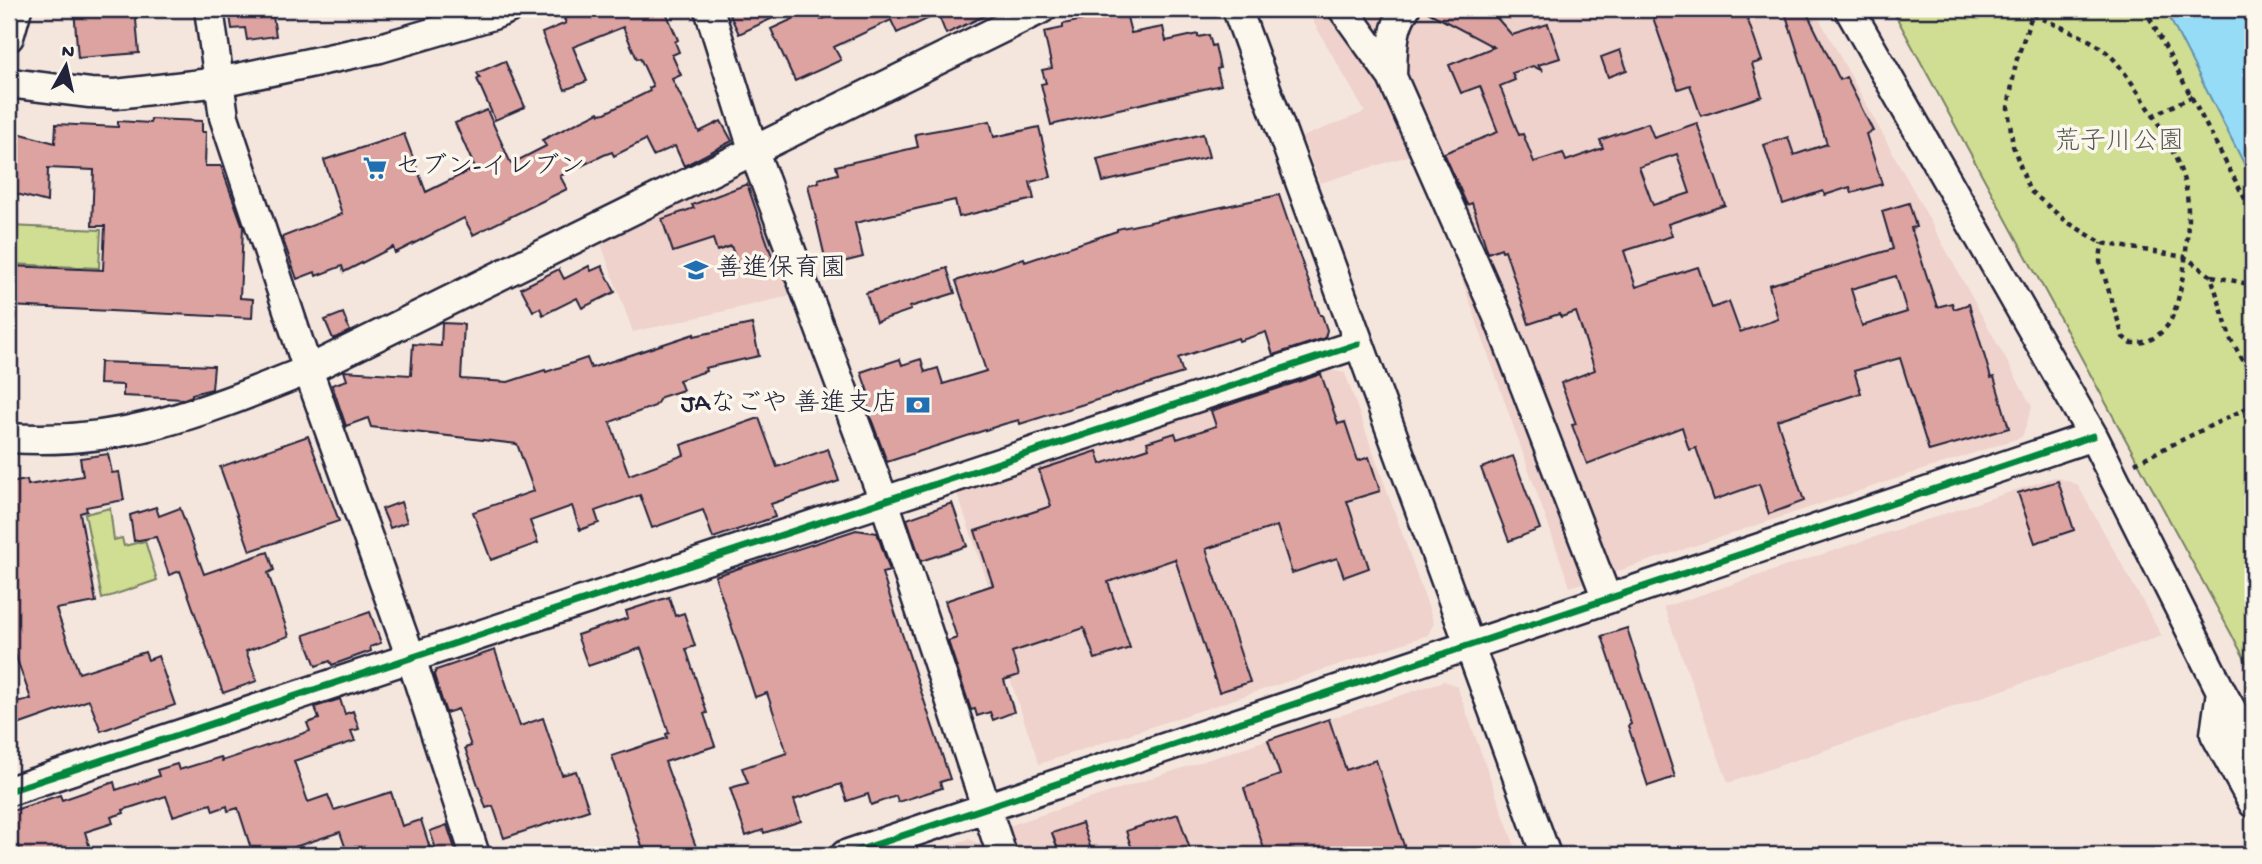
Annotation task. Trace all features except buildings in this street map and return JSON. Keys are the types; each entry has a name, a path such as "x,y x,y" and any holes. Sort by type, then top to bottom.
{"street":[{"path":"9,37 17,9"},
{"path":"209,9 223,117 308,370 411,658 475,855"},
{"path":"9,83 90,93 116,93 219,82 380,48 508,9"},
{"path":"709,9 753,149 884,501 1002,855"},
{"path":"9,438 40,440 93,437 155,426 212,409 308,370 1041,9"},
{"path":"1237,9 1546,855"},
{"path":"1343,9 1392,77 1499,319 1606,599"},
{"path":"1392,77 1394,35 1398,19 1405,9"},
{"path":"1849,9 2093,436 2221,691 2253,748"},
{"path":"9,791 1358,344"},
{"path":"845,855 2093,436"},
{"path":"2221,691 2216,734 2253,803"}],"path":[{"path":"2145,9 2253,214"},
{"path":"2102,243 2100,262 2123,337 2131,343 2144,344 2155,338 2169,324 2178,301 2185,257 2189,208 2186,188 2175,159 2152,116 2115,60 2089,41 2034,12 2016,62 2008,108 2013,146 2029,190 2067,222 2102,243 2185,257 2211,276 2253,285"},
{"path":"2152,116 2193,96"},
{"path":"2211,276 2231,340 2253,376"},
{"path":"2112,474 2253,405"},
{"path":"2253,432 2249,477 2253,499"}],"shaded area":[{"path":"1306,9 1814,9 2032,407 2022,437 1570,587 1443,226 1414,154 1320,183 1302,137 1365,112"},
{"name":"善進保育園","path":"743,174 749,177 790,296 633,332 601,244"},
{"path":"1330,370 1345,373 1434,623 1428,635 1039,764 991,623 1000,619 957,493"},
{"path":"2055,477 2077,484 2162,636 1728,783 1664,607"},
{"path":"1444,681 1457,686 1518,855 1015,855 1008,834 1011,825"},
{"path":"969,839 981,845 984,855 919,855"}],"green space":[{"name":"荒子川公園","path":"1892,9 2253,9 2253,674"},
{"path":"9,226 101,230 99,268 9,264"},
{"path":"110,508 114,540 122,538 124,546 145,541 157,580 102,599 85,514"}],"water":[{"path":"2165,9 2253,9 2253,181"}],"cycle path":[{"path":"9,791 1358,344"},
{"path":"845,855 2093,436"}],"place":[{"name":"セブン-イレブン","path":"375,168"},
{"name":"善進保育園","path":"696,270"},
{"name":"JAなごや 善進支店","path":"918,405"}]}
